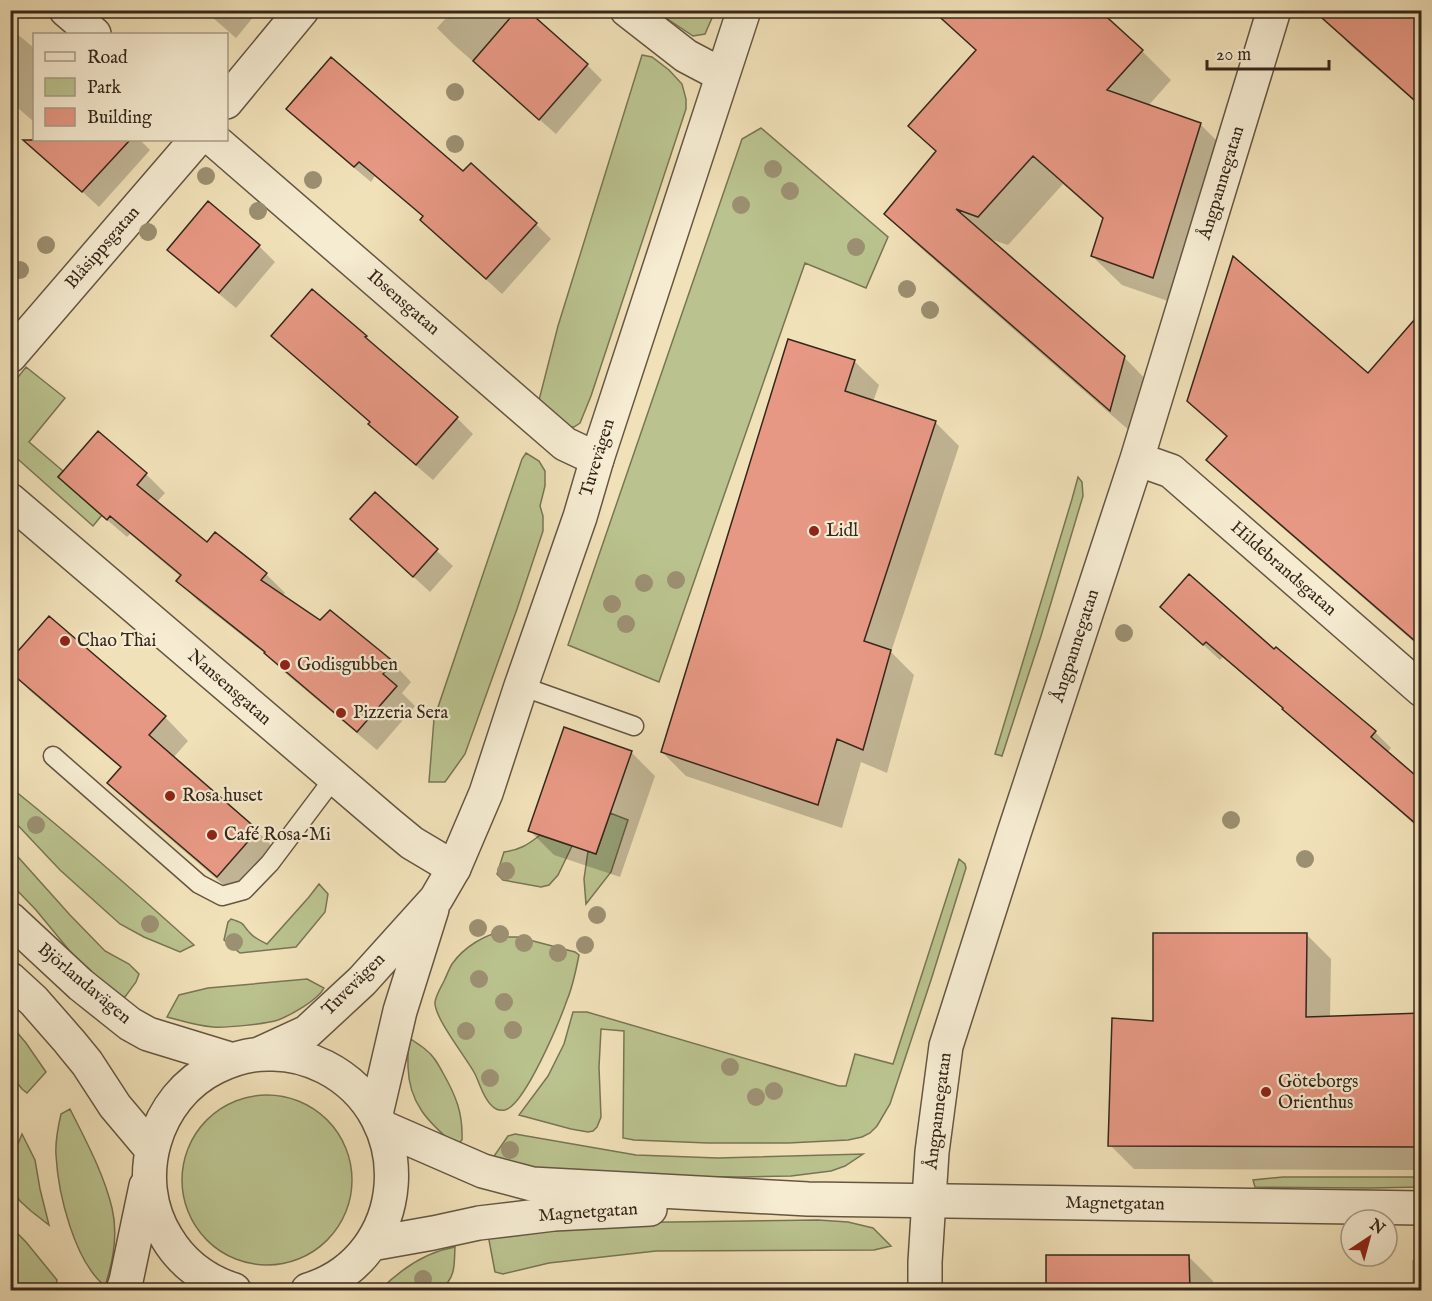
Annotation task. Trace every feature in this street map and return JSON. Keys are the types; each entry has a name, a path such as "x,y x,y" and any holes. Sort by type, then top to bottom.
{"street":[{"path":"66,10 93,33"},
{"path":"228,100 302,10"},
{"path":"627,10 686,56 722,75"},
{"name":"Tuvevägen","path":"246,1057 307,1032 362,981 436,899 454,868 486,793 580,518 597,459 744,10"},
{"name":"Ångpannegatan","path":"926,1290 925,1262 932,1152 946,1046 1137,459 1274,10"},
{"name":"Blåsippsgatan","path":"10,356 195,141"},
{"name":"Ibsensgatan","path":"215,141 565,444 597,459"},
{"name":"Hildebrandsgatan","path":"1137,459 1171,471 1422,690"},
{"name":"Nansensgatan","path":"10,500 412,843 454,868"},
{"name":"Tuvevägen","path":"379,1121 400,1011 436,899"},
{"name":"Björlandavägen","path":"10,919 81,985 130,1024 148,1034 246,1057 284,1054 309,1060 337,1074 361,1094 379,1121 390,1153 391,1194 384,1220 371,1244 355,1263 323,1285 308,1290"},
{"path":"10,979 34,1001 87,1063 151,1161 123,1290"},
{"name":"Björlandavägen","path":"234,1290 195,1270 167,1239 155,1214 152,1200 151,1161 159,1128 176,1099 202,1075 246,1057"},
{"name":"Magnetgatan","path":"379,1121 483,1170 532,1184 808,1199 1422,1208"},
{"name":"Magnetgatan","path":"371,1244 479,1223 554,1214 808,1199"}],"lane":[{"path":"521,686 634,726"},
{"path":"53,756 199,884 222,896 244,890 270,864 334,778"}],"green space":[{"path":"658,10 715,11 705,34 693,36 657,12"},
{"path":"642,55 652,57 682,84 686,109 591,396 580,423 574,427 563,427 538,404 558,326"},
{"path":"761,128 888,237 866,288 805,263 659,682 568,645 742,139"},
{"path":"26,367 65,398 29,442 63,471 58,477 102,515 93,526 11,453 11,386"},
{"path":"526,453 539,461 545,471 545,486 540,506 543,531 465,754 445,782 429,782 434,719 522,459"},
{"path":"1078,477 1082,482 1083,496 1002,756 995,754 1072,499"},
{"path":"10,787 103,864 194,945 180,952 120,924 60,870 11,818"},
{"path":"610,813 628,820 611,872 586,904 584,879 588,851 596,854"},
{"path":"540,835 572,846 558,875 549,885 541,887 503,880 497,874 504,852 523,846"},
{"path":"10,848 105,951 129,964 139,974 125,997 88,973 36,910 11,884"},
{"path":"959,859 966,868 931,980 890,1104 870,1133 848,1140 788,1143 708,1143 623,1138 624,1031 601,1029 599,1067 601,1117 597,1127 588,1132 519,1115 548,1076 564,1044 573,1012 587,1012 839,1086 846,1086 855,1054 893,1064"},
{"path":"319,884 328,894 325,912 296,947 240,953 224,940 228,922 231,919 242,923 254,936 267,944"},
{"path":"505,931 502,937 518,937 579,955 569,995 541,1061 513,1105 505,1110 498,1110 486,1099 475,1074 440,1018 435,1002 457,958 483,938"},
{"path":"307,979 324,988 321,993 297,1011 278,1020 213,1027 167,1017 179,995 208,988"},
{"path":"10,1024 46,1072 27,1093 11,1075"},
{"path":"411,1039 434,1058 452,1089 461,1121 462,1140 458,1144 454,1144 436,1128 416,1101 409,1080 408,1049"},
{"path":"267,1095 284,1096 300,1101 327,1120 346,1147 351,1163 351,1197 346,1213 327,1240 300,1259 284,1264 267,1265 250,1264 234,1259 207,1240 188,1213 183,1197 182,1180 183,1163 188,1147 207,1120 234,1101 250,1096"},
{"path":"70,1109 99,1170 109,1195 114,1218 114,1247 105,1286 94,1275 76,1244 60,1188 56,1139 61,1114"},
{"path":"22,1134 35,1160 49,1225 20,1201 11,1188 11,1161"},
{"path":"515,1134 636,1155 718,1158 863,1154 845,1166 831,1171 791,1176 577,1176 540,1172 492,1159 508,1136"},
{"path":"1283,1177 1421,1177 1421,1187 1255,1187 1253,1180"},
{"path":"818,1220 848,1222 873,1228 891,1246 874,1250 656,1251 549,1263 503,1274 495,1272 488,1235 598,1223"},
{"path":"11,1227 57,1280 55,1290 11,1290"},
{"path":"455,1247 452,1275 441,1290 380,1290 414,1262 444,1249"}],"building":[{"path":"517,10 527,10 588,64 539,120 473,61"},
{"path":"932,10 1099,10 1143,50 1107,90 1201,123 1153,278 1091,256 1103,218 1033,156 978,217 956,209 1125,356 1110,411 884,214 936,151 908,126 976,50"},
{"path":"1313,10 1422,10 1422,107"},
{"path":"331,57 463,171 471,163 537,223 486,279 420,220 423,216 359,162 354,167 286,109"},
{"path":"23,140 129,141 82,192"},
{"path":"208,201 260,245 219,293 167,250"},
{"path":"1233,256 1368,373 1422,311 1422,647 1206,460 1227,436 1187,401"},
{"path":"312,289 458,417 416,465 271,336"},
{"name":"Lidl","path":"788,339 855,360 845,391 936,421 864,641 891,650 863,750 837,739 818,805 661,752"},
{"path":"98,431 147,473 137,485 207,542 215,532 267,573 261,580 320,620 330,610 394,662 383,674 397,686 357,732 265,652 176,581 181,575 110,516 107,520 58,477"},
{"path":"375,492 438,549 413,577 350,519"},
{"path":"1189,574 1274,649 1276,647 1376,731 1371,737 1422,781 1422,829 1206,642 1203,645 1160,607"},
{"path":"49,616 166,716 149,735 258,830 217,877 107,783 121,767 10,672 10,660"},
{"path":"564,727 632,751 596,854 528,831"},
{"name":"Göteborgs Orienthus","path":"1153,933 1307,933 1306,1017 1422,1013 1422,1147 1108,1146 1112,1018 1153,1021"},
{"path":"1046,1255 1189,1255 1190,1290 1046,1290"}],"place":[{"name":"Lidl","path":"814,531"},
{"name":"Chao Thai","path":"65,641"},
{"name":"Godisgubben","path":"285,665"},
{"name":"Pizzeria Sera","path":"341,713"},
{"name":"Rosa huset","path":"170,796"},
{"name":"Café Rosa-Mi","path":"212,835"},
{"name":"Göteborgs Orienthus","path":"1266,1092"}]}
